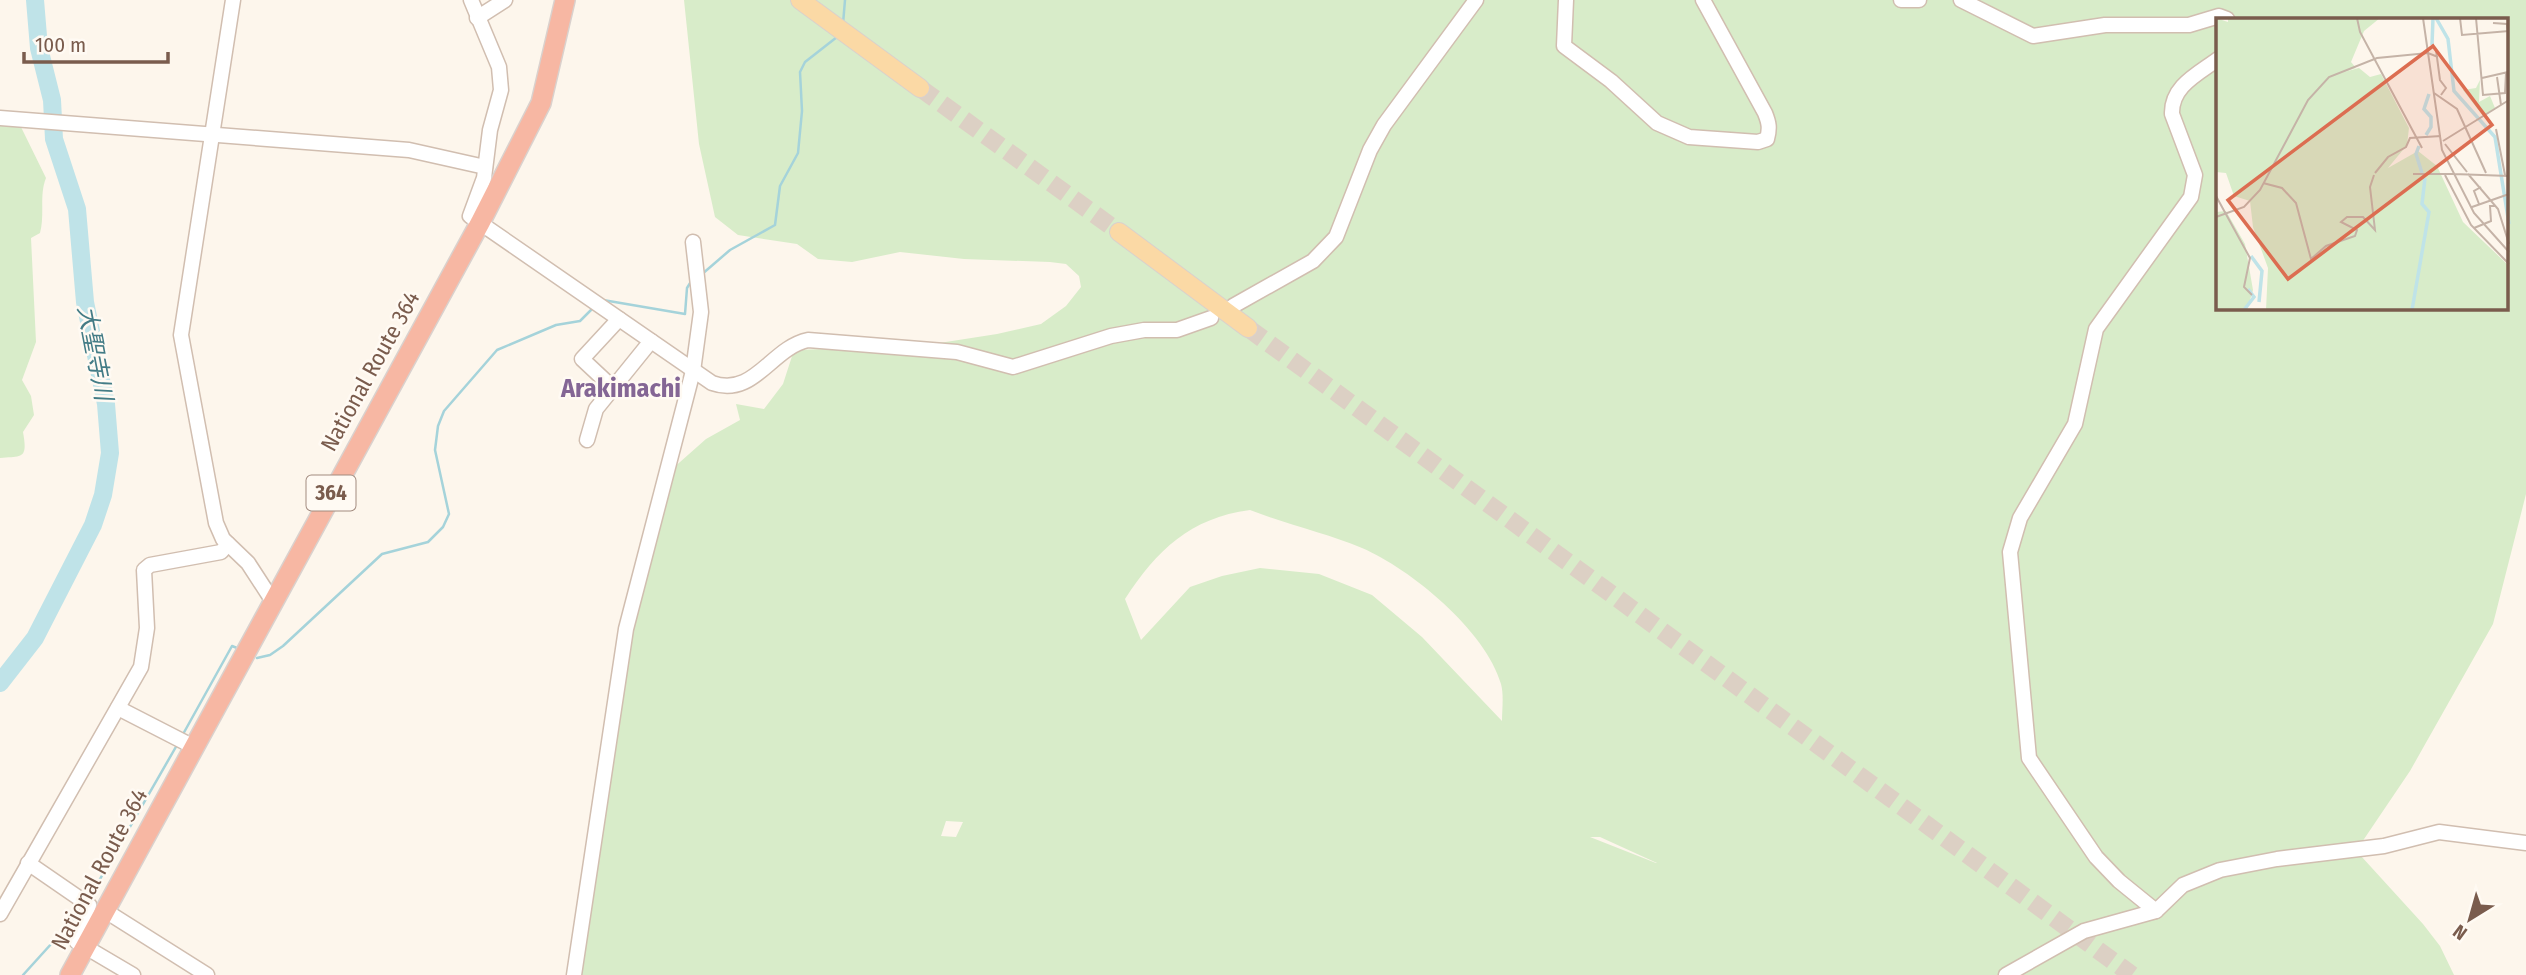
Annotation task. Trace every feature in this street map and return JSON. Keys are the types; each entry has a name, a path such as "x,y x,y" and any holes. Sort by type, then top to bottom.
{"highway":[{"name":"National Route 364","path":"70,975 192,746 239,666 272,600 480,223 541,103 565,0"}],"main road":[{"path":"800,0 920,88"},
{"path":"1119,232 1248,328"}],"street":[{"path":"233,0 181,335 216,523 228,544 248,563 272,600"},
{"path":"471,0 500,75 501,90 490,130 482,187 470,215 712,383 734,387 758,374 788,349 808,340 957,352 1013,367 1111,336 1144,330 1177,330 1210,318"},
{"path":"477,18 505,0"},
{"path":"1233,306 1313,261 1336,237 1370,150 1384,125 1476,0"},
{"path":"1566,0 1564,46 1611,81 1657,123 1689,137 1758,142 1767,139 1769,133 1765,113 1703,0"},
{"path":"1901,0 1919,0"},
{"path":"1961,0 2033,36 2105,25 2189,25 2219,16 2224,18"},
{"path":"2156,911 2096,857 2029,758 2010,552 2020,518 2075,424 2096,329 2191,197 2195,175 2172,114 2172,106 2181,88 2216,61"},
{"path":"2,118 409,150 485,167"},
{"path":"574,975 626,629 693,371 701,312 693,242"},
{"path":"613,388 582,359 619,319"},
{"path":"587,440 594,412 651,341"},
{"path":"0,914 118,708 143,659 147,628 144,570 150,565 221,552 228,544"},
{"path":"118,708 192,746"},
{"path":"2006,975 2084,931 2156,911 2183,885 2220,870 2277,859 2384,846 2439,832 2526,843"},
{"path":"28,863 89,905 78,933 78,942 134,975"},
{"path":"104,910 207,975"}],"green space":[{"path":"684,0 2526,0 2526,494 2493,624 2410,771 2358,848 2361,856 2440,946 2454,975 577,975 623,674 671,470 706,439 740,420 736,404 764,409 783,384 794,350 920,346 997,334 1041,324 1066,306 1081,287 1079,276 1066,264 1050,262 964,259 900,252 852,262 818,259 797,244 738,235 715,217 699,144","holes":["1250,510 1362,548 1424,586 1463,623 1493,664 1502,688 1502,721 1422,637 1372,595 1319,574 1260,568 1222,576 1190,587 1141,640 1125,599 1137,581 1177,539 1210,520","946,821 963,822 956,837 941,836","1590,837 1600,837 1657,863"]},
{"path":"0,123 20,125 46,178 40,233 31,238 36,342 22,380 31,396 34,415 23,432 25,448 22,455 0,458"}],"waterway":[{"name":"大聖寺川","path":"0,683 35,638 93,525 103,495 110,453 106,404 85,302 77,209 54,139 52,100 39,48 35,0"},
{"path":"843,24 845,0"},
{"path":"701,275 730,250 775,225 780,186 798,153 802,111 800,72 805,62 837,37"},
{"path":"603,300 685,314 687,288 692,280"},
{"path":"257,658 270,655 283,646 382,554 428,542 443,527 449,514 435,450 438,426 444,411 497,350 556,325 580,321 593,308"},
{"path":"182,736 232,646 237,648"},
{"path":"88,900 177,745"},
{"path":"23,975 81,911"}],"tunnel":[{"path":"920,88 1119,232"},
{"path":"1248,328 2132,975"}],"district":[{"name":"Arakimachi","path":"621,388"}]}
